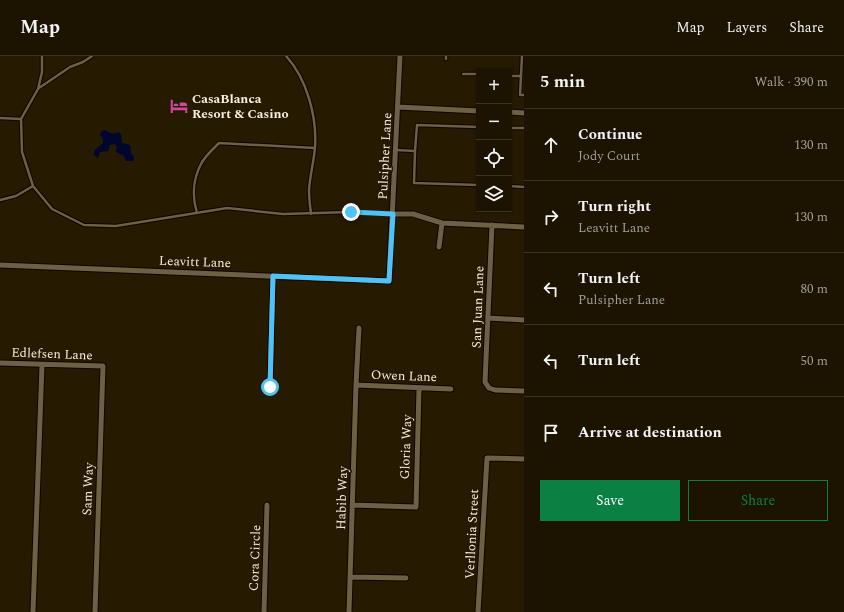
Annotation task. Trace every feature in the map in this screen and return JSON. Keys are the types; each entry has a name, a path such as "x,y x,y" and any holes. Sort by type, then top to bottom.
{"street":[{"name":"Pulsipher Lane","path":"389,281 400,56"},
{"path":"398,107 476,111"},
{"path":"512,112 524,113"},
{"path":"393,214 413,214 442,223 524,227"},
{"path":"439,247 442,223"},
{"name":"San Juan Lane","path":"492,225 485,382 489,388 496,390 524,391"},
{"name":"Leavitt Lane","path":"0,265 389,281"},
{"path":"270,387 273,276"},
{"path":"488,318 524,320"},
{"name":"Habib Way","path":"349,612 359,328"},
{"name":"Edlefsen Lane","path":"0,363 103,366"},
{"path":"33,612 42,364"},
{"name":"Sam Way","path":"95,612 103,366"},
{"name":"Owen Lane","path":"356,385 451,389"},
{"name":"Gloria Way","path":"352,505 416,507 419,388"},
{"name":"Verllonia Street","path":"478,612 487,458 524,459"},
{"name":"Cora Circle","path":"264,612 268,505"},
{"path":"350,577 406,578"}],"lane":[{"path":"42,56 42,72 38,89 21,119 22,152 33,186 52,209 84,225 116,226 227,208 283,214 351,212 393,214"},
{"path":"38,89 70,67 83,62 92,56"},
{"path":"286,56 302,80 310,98 315,132 315,148 309,190 311,214"},
{"path":"522,56 520,95 524,95"},
{"path":"463,74 476,74"},
{"path":"512,76 521,76"},
{"path":"0,118 21,119"},
{"path":"476,127 416,125 414,183 476,185"},
{"path":"512,128 524,128"},
{"path":"197,213 193,193 195,179 201,164 219,143 315,148"},
{"path":"396,150 415,151"},
{"path":"0,200 16,196 33,186"},
{"path":"512,186 524,187"}],"water":[{"path":"104,130 112,133 118,132 121,134 122,143 130,145 131,153 134,157 133,161 126,161 124,156 116,152 117,147 115,144 110,145 108,151 100,152 98,158 94,155 94,151 103,143 103,139 100,135"}],"place":[{"name":"CasaBlanca Resort & Casino","path":"179,106"}],"route":[{"path":"270,387 273,276 389,281 393,214 351,212"}]}
